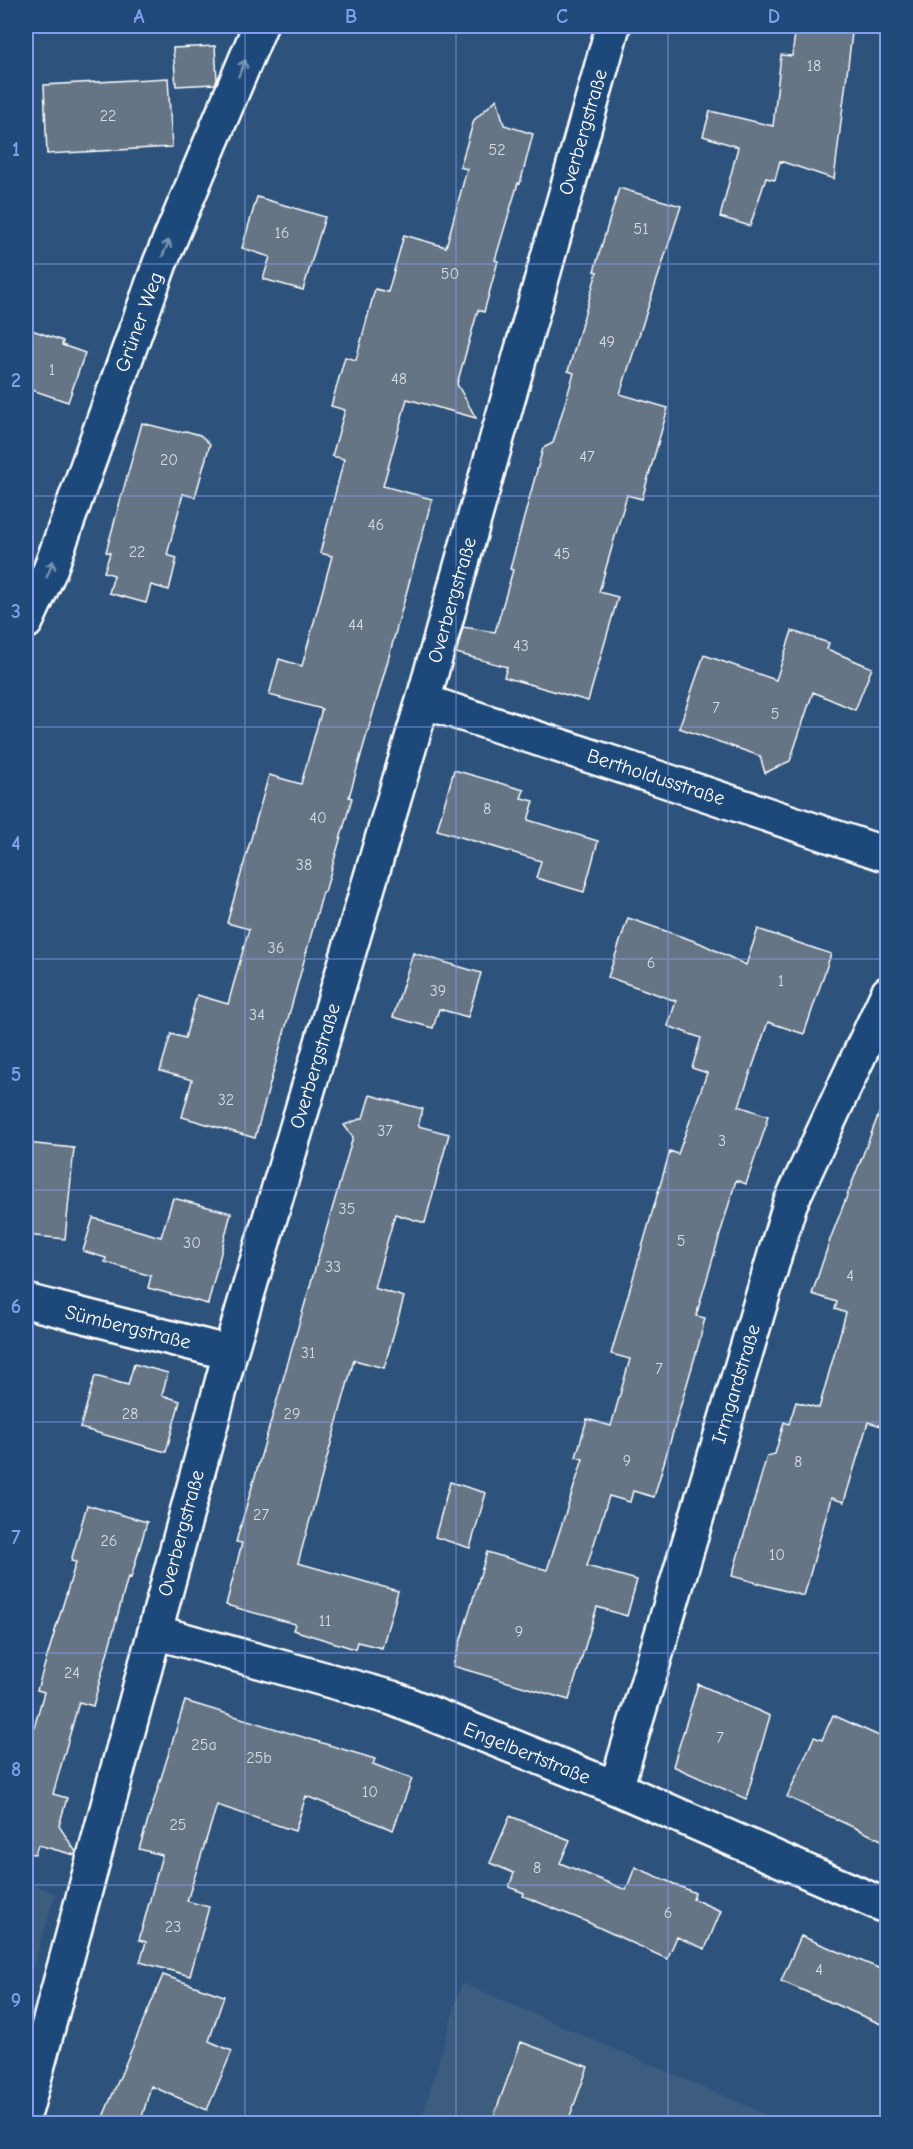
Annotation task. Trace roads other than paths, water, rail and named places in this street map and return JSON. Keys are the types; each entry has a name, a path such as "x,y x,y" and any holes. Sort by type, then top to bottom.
{"street":[{"name":"Grüner Weg","path":"26,622 50,570 160,263 260,26"},
{"name":"Overbergstraße","path":"26,2109 230,1353 423,701 613,26"},
{"name":"Bertholdusstraße","path":"423,701 888,855"},
{"name":"Irmgardstraße","path":"616,1788 790,1204 888,993"},
{"name":"Sümbergstraße","path":"26,1300 230,1353"},
{"name":"Engelbertstraße","path":"155,1632 392,1698 616,1788 888,1907"}]}
